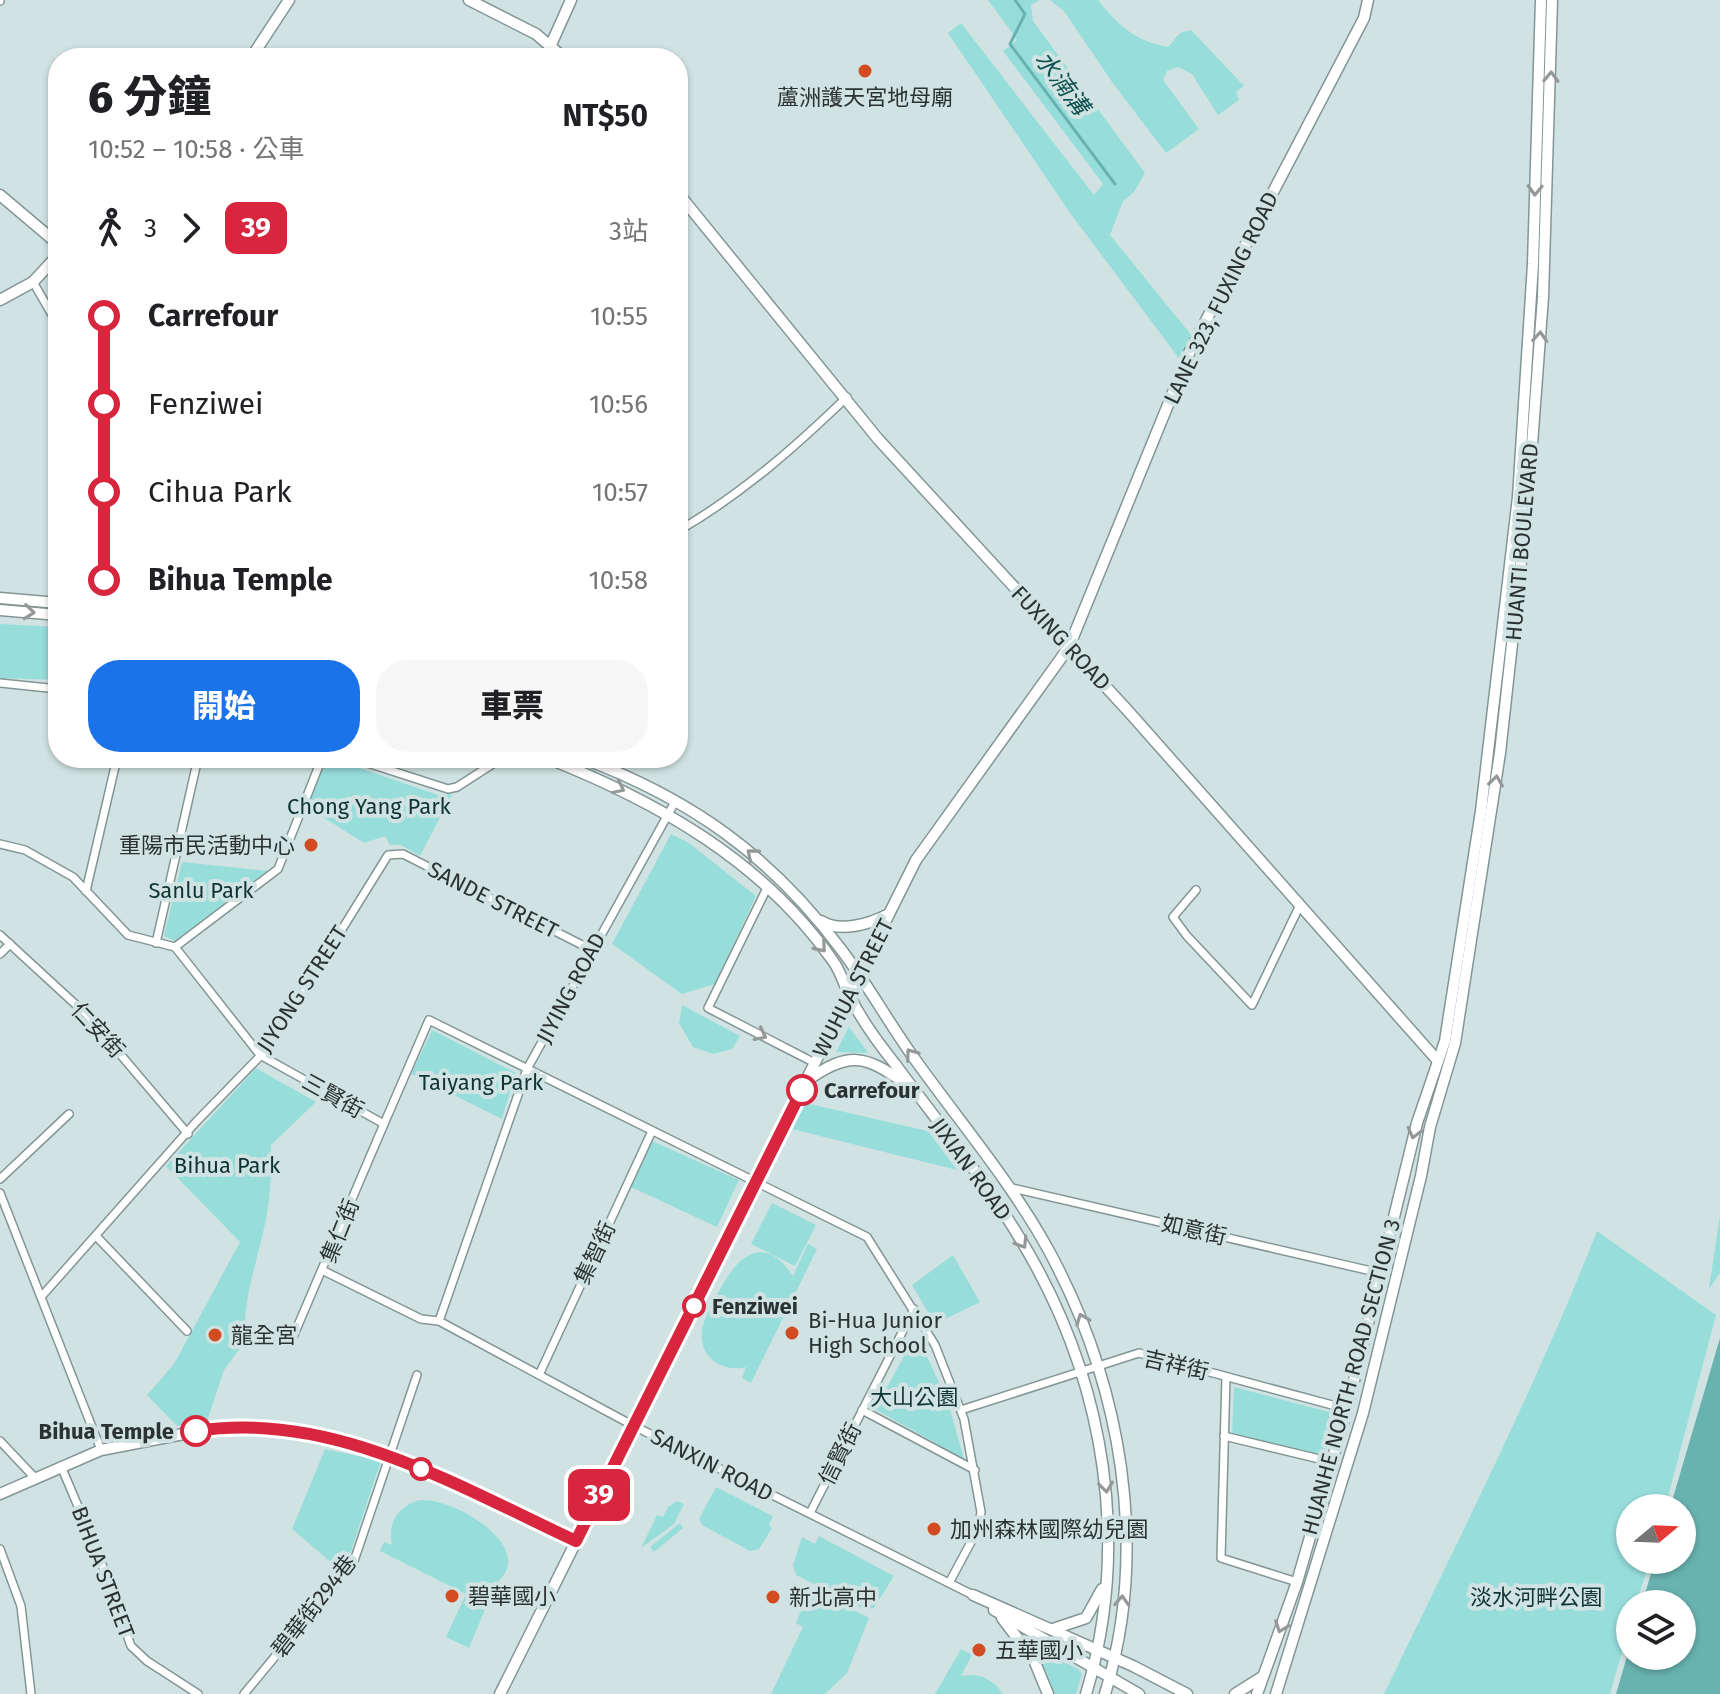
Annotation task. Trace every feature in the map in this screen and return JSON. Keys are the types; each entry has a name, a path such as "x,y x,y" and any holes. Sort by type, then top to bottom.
{"street":[{"path":"258,48 289,0"},
{"path":"469,0 536,34 551,46 571,0"},
{"name":"LANE 323, FUXING ROAD","path":"1069,647 1190,351 1364,18 1368,0"},
{"name":"HUANTI BOULEVARD","path":"1523,498 1541,0"},
{"name":"HUANTI BOULEVARD","path":"1446,1078 1455,1043 1485,860 1543,297 1552,0"},
{"path":"0,195 48,236"},
{"name":"FUXING ROAD","path":"688,205 847,397 878,439 1437,1058 1446,1078"},
{"path":"0,300 33,282 48,266"},
{"path":"33,282 48,308"},
{"path":"688,525 727,501 782,459 847,397"},
{"path":"0,598 48,602"},
{"name":"HUANTI BOULEVARD","path":"1437,1058 1445,1041 1512,604"},
{"path":"0,610 48,614"},
{"name":"WUHUA STREET","path":"500,1694 916,860 1069,647"},
{"path":"0,683 48,688"},
{"path":"86,891 115,768"},
{"path":"156,943 196,768"},
{"path":"175,947 278,869 318,768"},
{"path":"383,768 448,789 457,787 486,768"},
{"name":"JIXIAN ROAD","path":"572,768 668,813 719,846 792,911 835,963 849,996 1028,1251 1060,1312 1081,1372 1102,1460 1109,1530 1109,1573 1097,1650 1086,1694"},
{"name":"JIXIAN ROAD","path":"604,768 676,800 730,836 816,917 1048,1248 1079,1309 1099,1366 1116,1430 1124,1493 1124,1564 1115,1658 1105,1694"},
{"name":"JIYING ROAD","path":"439,1321 527,1069 676,800"},
{"path":"0,844 44,859 73,877 128,935 175,947 260,1055"},
{"name":"SANDE STREET","path":"393,853 403,854 592,950"},
{"name":"JIYONG STREET","path":"41,1297 269,1047 384,859 393,853"},
{"path":"767,888 708,1008 815,1063"},
{"path":"1196,890 1173,917 1252,1005 1300,905"},
{"path":"816,917 831,927 842,927 878,920 891,913"},
{"name":"仁安街","path":"0,935 86,1014 188,1134"},
{"path":"0,954 10,944"},
{"name":"三賢街","path":"260,1055 384,1124 429,1020 867,1237 935,1345 961,1410 981,1512 978,1529 949,1583"},
{"name":"HUANHE NORTH ROAD SECTION 3","path":"1257,1694 1297,1582 1347,1409 1392,1223 1437,1058"},
{"path":"807,1081 825,1068 860,1059 875,1063 914,1089"},
{"name":"HUANHE NORTH ROAD SECTION 3","path":"1276,1694 1363,1413 1430,1127 1446,1078"},
{"path":"0,1179 69,1114"},
{"name":"集仁街","path":"293,1337 316,1280 324,1271 384,1124"},
{"name":"集智街","path":"539,1375 652,1131"},
{"name":"如意街","path":"1008,1187 1380,1273"},
{"path":"0,1193 101,1450"},
{"path":"1392,1223 1409,1227"},
{"path":"96,1236 187,1331"},
{"name":"SANXIN ROAD","path":"324,1271 421,1319 439,1321 634,1426 973,1595 1115,1658"},
{"name":"信賢街","path":"810,1513 914,1309"},
{"name":"吉祥街","path":"961,1410 1139,1353 1347,1409"},
{"name":"碧華街294巷","path":"244,1694 354,1561 417,1375"},
{"path":"1226,1377 1221,1558 1297,1582"},
{"path":"862,1410 975,1470"},
{"path":"0,1494 101,1450 209,1429 277,1428 390,1455 576,1541"},
{"path":"1224,1436 1332,1462"},
{"path":"0,1441 35,1478"},
{"name":"BIHUA STREET","path":"61,1466 99,1556 131,1646 147,1661 198,1694"},
{"path":"0,1549 21,1606 31,1694"},
{"path":"1050,1629 1067,1627 1086,1618 1109,1573"},
{"name":"SANXIN ROAD","path":"973,1595 1139,1694"},
{"path":"999,1613 1034,1660 1048,1694"},
{"path":"1115,1658 1187,1694"},
{"path":"1235,1694 1263,1676"}],"green space":[{"path":"988,0 1040,0 1031,5 1033,21 1145,173 1134,192 1123,201 1110,235 1192,336 1181,361 1070,213 948,33 961,23 1094,195 1103,184 1003,51 1017,40"},
{"path":"1050,0 1098,0 1128,31 1146,41 1168,47 1180,33 1191,30 1244,86 1236,92 1239,100 1218,115 1192,74 1178,67 1167,71 1163,80 1199,129 1166,153 1112,82 1064,11"},
{"path":"0,624 48,626 48,680 0,678"},
{"name":"Chong Yang Park","path":"323,768 360,768 438,795 452,794 420,856 401,845 390,845 385,836 364,843 307,807"},
{"path":"671,834 689,843 756,896 715,984 682,994 612,944"},
{"name":"Sanlu Park","path":"182,862 268,871 175,941 164,936"},
{"path":"682,1005 740,1036 732,1049 713,1054 693,1047 679,1023"},
{"path":"849,1027 867,1051 867,1053 836,1052"},
{"name":"Taiyang Park","path":"432,1030 516,1073 502,1119 411,1074"},
{"name":"Bihua Park","path":"256,1068 316,1102 271,1145 269,1202 247,1301 246,1340 224,1370 207,1421 177,1426 147,1395 174,1364 240,1242 166,1166"},
{"path":"805,1103 928,1131 957,1170 792,1129"},
{"path":"652,1141 739,1180 717,1227 631,1187"},
{"path":"772,1203 816,1225 795,1266 751,1244"},
{"path":"1720,1215 1720,1273 1709,1289 1709,1288"},
{"name":"淡水河畔公園","path":"1597,1231 1716,1315 1669,1494 1616,1494 1616,1574 1646,1574 1640,1590 1616,1590 1617,1670 1610,1694 1384,1694 1522,1406"},
{"path":"808,1244 817,1249 751,1383 742,1378 746,1367 729,1368 708,1355 702,1340 706,1317 724,1282 741,1261 760,1252 771,1254 793,1276"},
{"path":"953,1255 980,1302 935,1324 912,1285"},
{"name":"大山公園","path":"918,1337 948,1402 964,1459 875,1409 914,1338"},
{"path":"1234,1387 1333,1413 1323,1456 1232,1435"},
{"path":"325,1449 381,1461 350,1554 340,1570 292,1529"},
{"path":"716,1487 773,1516 769,1525 772,1528 759,1549 750,1551 702,1525 699,1519"},
{"path":"420,1500 456,1508 476,1519 504,1547 508,1562 502,1577 483,1591 491,1595 469,1648 446,1637 466,1594 380,1551 384,1542 392,1545 391,1530 396,1516 406,1506"},
{"path":"677,1501 684,1504 674,1524 641,1548 657,1515 663,1517 668,1507"},
{"path":"680,1523 683,1528 654,1552 650,1547"},
{"path":"819,1536 894,1576 874,1608 866,1610 796,1575 793,1565 802,1537 815,1544"},
{"path":"810,1589 869,1618 847,1673 825,1694 771,1694 803,1627 796,1623"},
{"path":"1035,1648 1078,1669 1082,1674 1076,1694 1054,1694 1047,1673 1033,1653"},
{"path":"961,1649 972,1655 961,1676 985,1678 1003,1694 935,1694"}],"shaded area":[{"path":"1720,1338 1720,1694 1616,1694 1623,1670 1696,1670 1696,1590 1646,1590 1651,1574 1696,1574 1696,1494 1674,1494"}],"waterway":[{"name":"水湳溝","path":"1015,0 1025,14 1010,44 1115,184"}],"bus line":[{"name":"39","path":"196,1431 277,1428 314,1434 390,1455 576,1541 802,1090"}],"place":[{"name":"蘆洲護天宮地母廟","path":"865,71"},
{"name":"重陽市民活動中心","path":"311,845"},
{"name":"Carrefour","path":"802,1090"},
{"name":"Fenziwei","path":"694,1306"},
{"name":"Bi-Hua Junior High School","path":"792,1333"},
{"name":"龍全宮","path":"215,1335"},
{"name":"Bihua Temple","path":"196,1431"},
{"name":"加州森林國際幼兒園","path":"934,1529"},
{"name":"碧華國小","path":"452,1596"},
{"name":"新北高中","path":"773,1597"},
{"name":"五華國小","path":"979,1650"}]}
